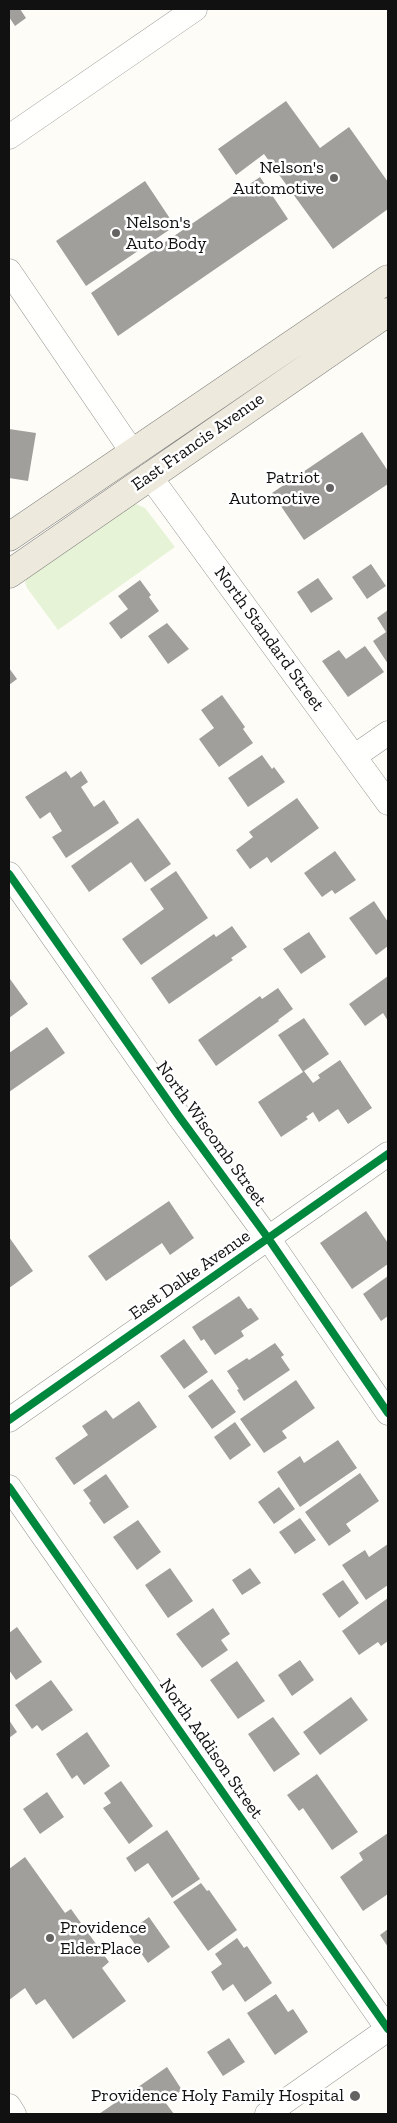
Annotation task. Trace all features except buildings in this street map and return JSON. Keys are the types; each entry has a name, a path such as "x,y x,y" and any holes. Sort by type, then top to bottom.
{"main road":[{"name":"East Francis Avenue","path":"9,537 388,280"},
{"name":"East Francis Avenue","path":"9,574 149,475 388,312"}],"street":[{"path":"9,137 195,9"},
{"path":"9,271 133,453"},
{"name":"North Standard Street","path":"149,475 388,803"},
{"path":"355,756 388,733"},
{"name":"North Wiscomb Street","path":"9,874 178,1115 268,1238 388,1412"},
{"name":"East Dalke Avenue","path":"9,1420 388,1154"},
{"name":"North Addison Street","path":"9,1487 388,2029"},
{"path":"266,2114 388,2029"},
{"path":"9,2106 14,2114"}],"green space":[{"path":"136,504 145,508 175,547 58,630 27,588 25,582 28,576 128,506"}],"cycle path":[{"path":"9,874 178,1115 268,1238 388,1413"},
{"path":"9,1420 388,1154"},
{"path":"9,1487 388,2029"}],"place":[{"name":"Nelson's Automotive","path":"334,178"},
{"name":"Nelson's Auto Body","path":"116,233"},
{"name":"Patriot Automotive","path":"330,488"},
{"name":"Providence ElderPlace","path":"50,1938"},
{"name":"Providence Holy Family Hospital","path":"355,2096"}]}
